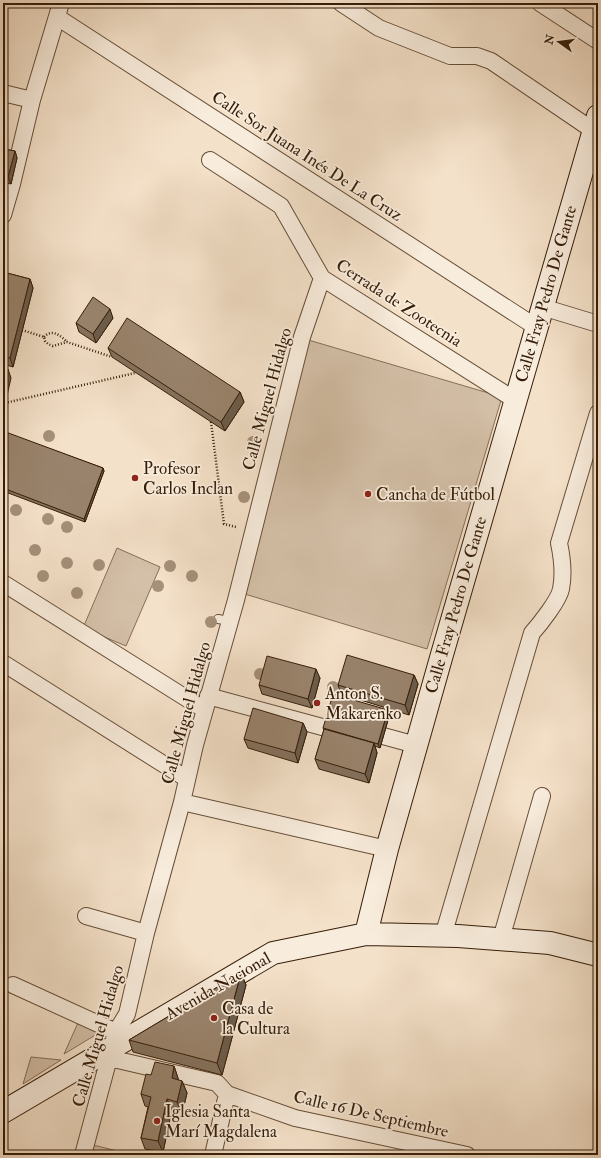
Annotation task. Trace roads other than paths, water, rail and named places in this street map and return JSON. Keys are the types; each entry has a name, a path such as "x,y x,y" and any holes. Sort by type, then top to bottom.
{"street":[{"path":"341,3 379,28 450,56 477,56 491,61 596,124"},
{"path":"540,3 598,41"},
{"path":"3,215 32,100 59,10"},
{"name":"Calle Sor Juana Inés De La Cruz","path":"59,10 539,317 598,324"},
{"path":"3,93 32,100"},
{"name":"Calle Fray Pedro De Gante","path":"366,934 387,849 416,745 596,124"},
{"name":"Cerrada de Zootecnia","path":"210,160 281,206 322,278 515,400"},
{"name":"Calle Miguel Hidalgo","path":"83,1155 113,1046 127,1014 146,932 182,802 224,620 302,337 322,278"},
{"path":"443,936 532,633 549,612 562,590 562,558 559,543 598,413"},
{"path":"3,583 206,703 326,728"},
{"path":"3,663 187,779"},
{"path":"383,736 416,745"},
{"path":"501,939 542,796"},
{"path":"182,802 387,849"},
{"path":"86,916 146,932"},
{"name":"Avenida Nacional","path":"3,1112 274,952 366,934 443,936 550,943 598,955"},
{"name":"Calle 16 De Septiembre","path":"13,985 113,1046 218,1083 227,1094 295,1118 467,1155"},
{"path":"213,1155 227,1094"}],"place":[{"name":"Profesor Carlos Inclan","path":"135,478"},
{"name":"Cancha de Fútbol","path":"368,494"},
{"name":"Anton S. Makarenko","path":"317,703"},
{"name":"Casa de la Cultura","path":"214,1018"},
{"name":"Iglesia Santa Marí Magdalena","path":"157,1121"}]}
